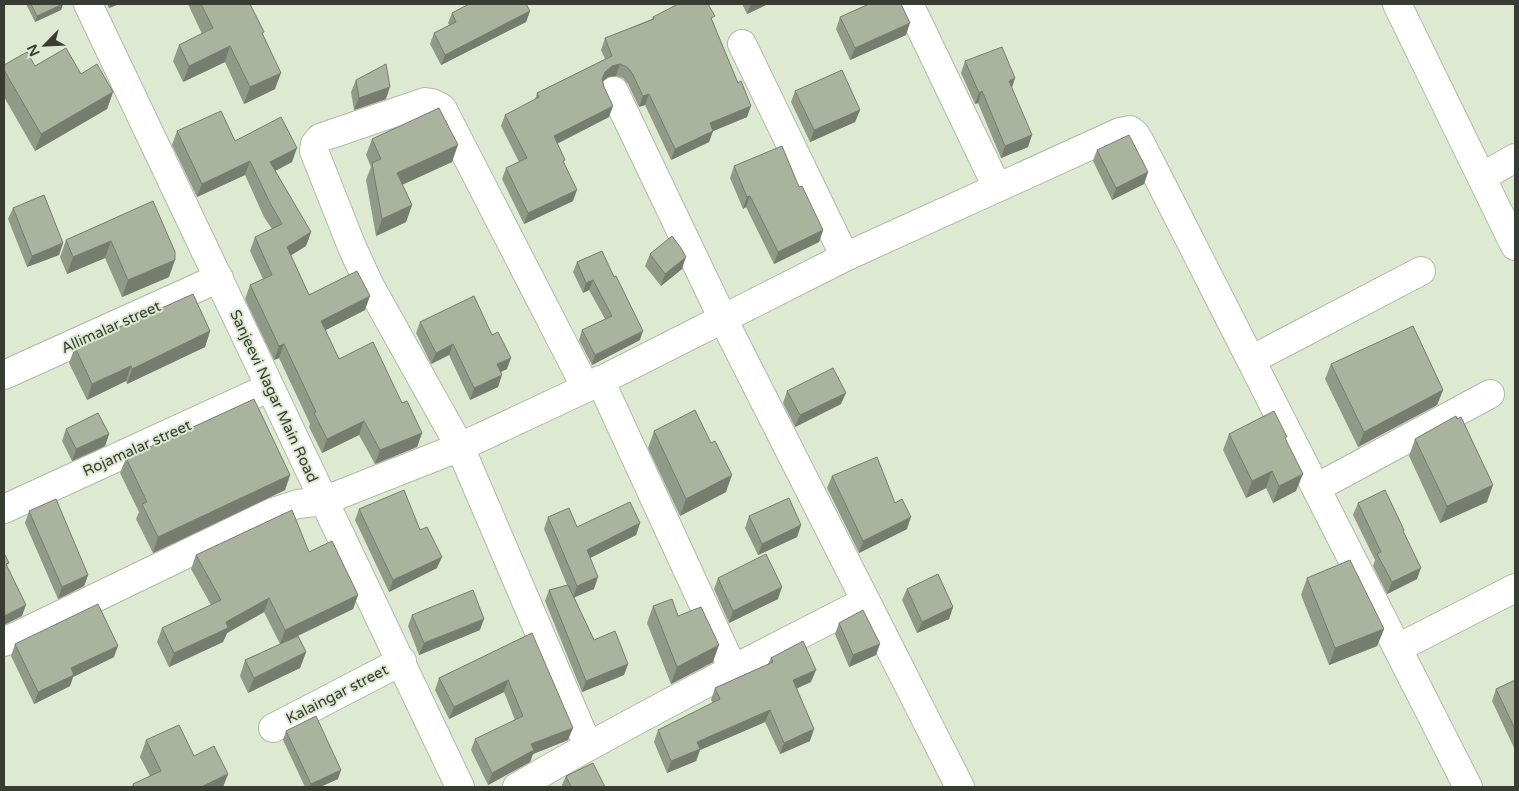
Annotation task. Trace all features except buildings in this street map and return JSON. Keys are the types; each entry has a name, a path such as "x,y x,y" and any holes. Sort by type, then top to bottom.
{"street":[{"name":"Sanjeevi Nagar Main Road","path":"88,4 323,501 402,661 460,787"},
{"path":"909,4 997,187"},
{"path":"1397,4 1515,246"},
{"path":"742,44 845,256"},
{"path":"614,91 723,319 960,787"},
{"path":"588,746 460,447 370,286 352,247 314,150 315,144 320,138 424,102 432,103 442,108 593,384 733,669"},
{"path":"4,642 273,512 298,504 323,501 460,447 593,384 845,256 1120,132 1130,130 1140,142 1468,787"},
{"path":"1482,177 1515,158"},
{"path":"1251,360 1420,271"},
{"name":"Allimalar street","path":"4,375 219,278"},
{"name":"Rojamalar street","path":"4,508 270,388"},
{"path":"1316,488 1490,394"},
{"path":"1398,648 1515,588"},
{"path":"517,787 588,746 866,601"},
{"name":"Kalaingar street","path":"273,728 402,661"}]}
